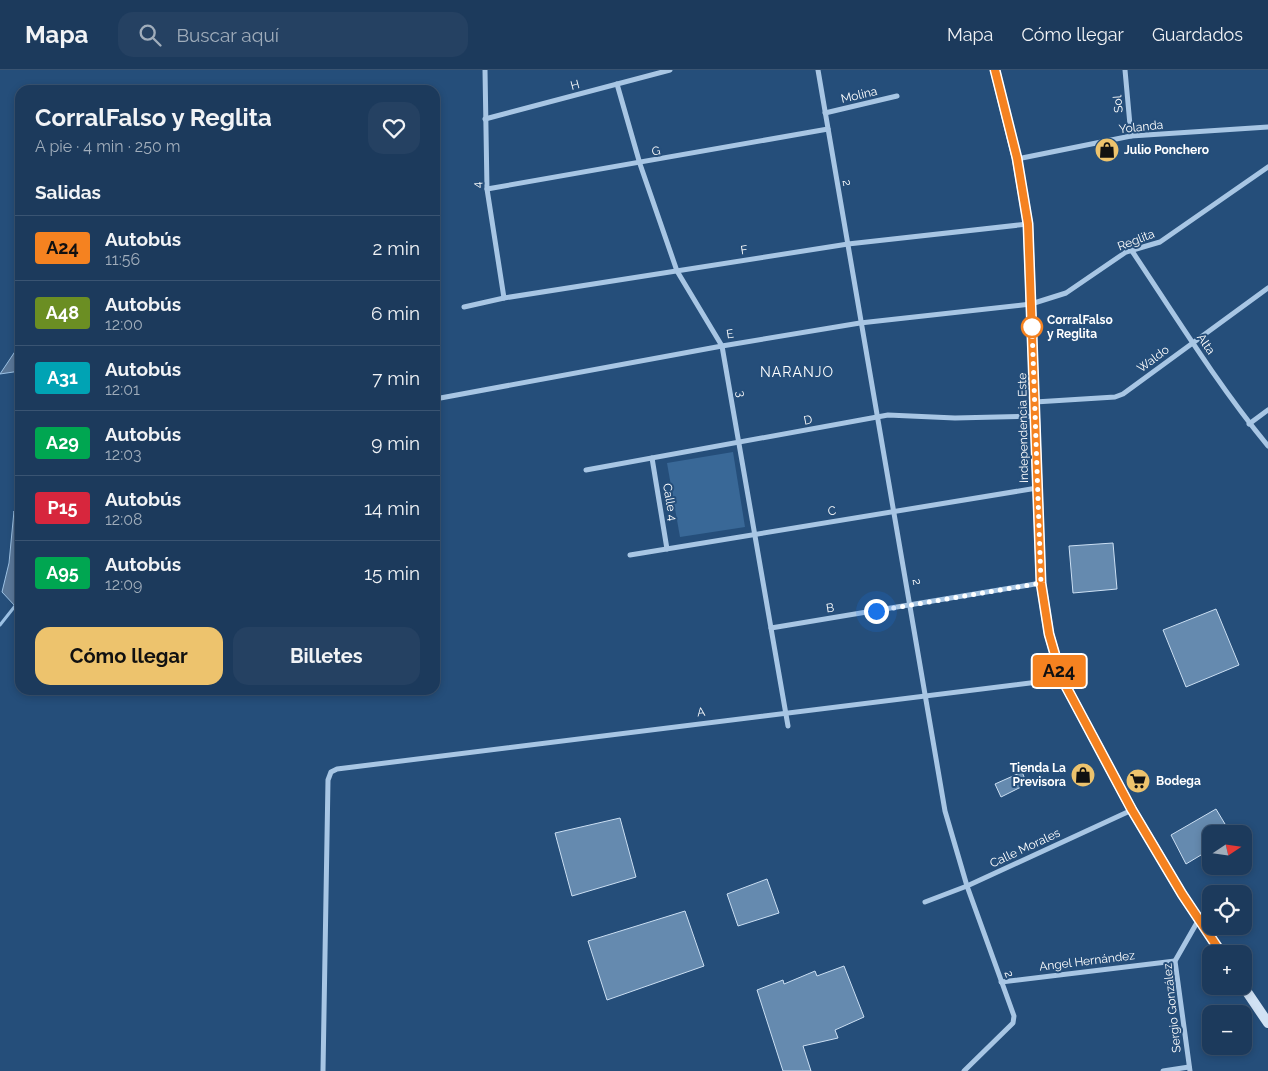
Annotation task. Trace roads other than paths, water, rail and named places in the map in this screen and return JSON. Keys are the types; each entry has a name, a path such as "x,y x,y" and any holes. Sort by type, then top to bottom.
{"main road":[{"name":"Independencia Este","path":"995,70 1017,158 1028,224 1041,583 1049,634 1062,679 1132,810 1216,945"},
{"path":"1249,995 1268,1023"}],"street":[{"name":"4","path":"485,70 487,189 504,298"},
{"name":"H","path":"485,118 670,70"},
{"name":"2","path":"818,70 945,811 967,886 1014,1016 1013,1023 964,1071"},
{"name":"Sol","path":"1126,70 1132,136"},
{"name":"3","path":"617,84 640,164 677,271 722,346 788,726"},
{"name":"Molina","path":"825,113 897,96"},
{"name":"Yolanda","path":"1017,158 1132,136 1268,127"},
{"name":"G","path":"487,189 640,164 828,129"},
{"name":"Reglita","path":"1031,304 1066,292 1101,267 1132,250 1160,242 1268,167"},
{"name":"F","path":"464,307 504,298 848,244 1028,224"},
{"name":"Alta","path":"1132,250 1192,342 1249,424 1268,446"},
{"name":"Waldo","path":"1035,402 1115,397 1123,394 1268,288"},
{"name":"E","path":"440,398 722,346 860,323 1031,304"},
{"path":"1249,424 1268,410"},
{"name":"D","path":"586,470 739,444 888,415 955,418 1036,416"},
{"name":"Calle 4","path":"652,458 667,549"},
{"name":"C","path":"630,555 1037,488"},
{"name":"B","path":"771,628 1041,583"},
{"name":"A","path":"323,1071 328,780 331,772 344,767 1062,679"},
{"name":"Calle Morales","path":"925,902 967,886 1132,810"},
{"name":"Sergio González","path":"1189,1069 1175,961 1199,919"},
{"name":"Angel Hernández","path":"1001,982 1175,961"},
{"path":"1163,1071 1189,1069"}],"waterway":[{"path":"0,625 15,606"}],"place":[{"name":"Julio Ponchero","path":"1107,150"},
{"name":"CorralFalso y Reglita","path":"1032,327"},
{"name":"Tienda La Previsora","path":"1083,775"},
{"name":"Bodega","path":"1138,781"}],"district":[{"name":"NARANJO","path":"797,372"}]}
